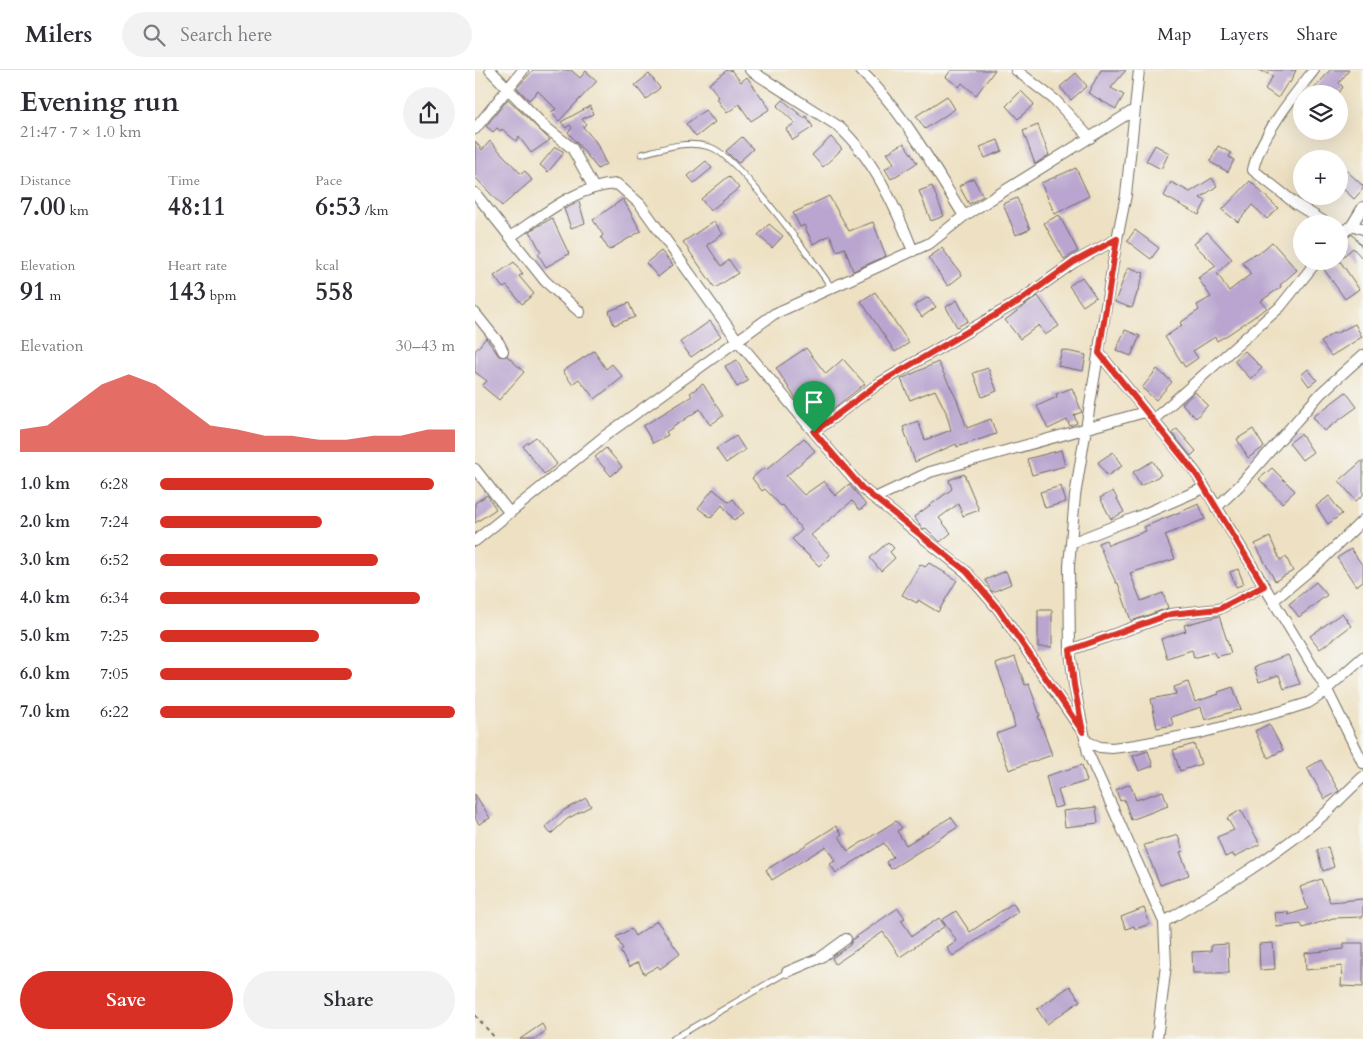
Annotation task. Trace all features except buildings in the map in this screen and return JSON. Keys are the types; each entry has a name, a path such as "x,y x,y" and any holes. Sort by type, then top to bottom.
{"street":[{"path":"489,70 544,126 571,148 594,188"},
{"path":"475,129 523,70"},
{"path":"750,70 838,126 849,136 883,184 900,217 913,251"},
{"path":"861,70 881,89 904,119 964,216"},
{"path":"1016,70 1055,100 1090,138"},
{"path":"1139,70 1127,195 1117,239 1075,496 1069,566 1070,650 1074,685 1084,736 1108,800 1164,922 1166,965 1157,1039"},
{"path":"1314,70 1285,107 1261,149 1253,170 1296,204 1314,215"},
{"path":"475,541 606,434 690,372 738,341 774,314 832,289 930,242 964,216 1134,110"},
{"path":"510,237 573,195 594,188 617,184 640,204 738,341 862,488 967,572 999,610 1084,736 1100,747 1112,748 1200,733 1308,703 1327,690 1363,657"},
{"path":"475,193 545,281 581,312"},
{"path":"1348,228 1352,225 1363,207"},
{"path":"1352,225 1363,229"},
{"path":"814,432 878,384 1021,300 1074,262 1117,239"},
{"path":"1153,420 1280,307 1310,270"},
{"path":"475,313 499,342 503,351"},
{"path":"1099,353 1196,474 1327,690 1363,763"},
{"path":"1216,508 1241,485 1321,393 1363,355"},
{"path":"875,498 930,472 1145,412"},
{"path":"475,469 509,512"},
{"path":"1071,542 1137,518 1204,488"},
{"path":"1273,601 1321,561 1363,520"},
{"path":"1070,650 1171,614 1219,609 1264,586"},
{"path":"1164,922 1245,871 1299,833 1326,812 1363,777"},
{"path":"787,972 820,958 846,939"}],"lane":[{"path":"642,154 689,144 713,148 729,161 775,212 804,248 832,289"},
{"path":"673,1039 787,972"}],"path":[{"path":"475,1015 496,1039"}],"route":[{"path":"1117,239 1099,353 1196,474 1230,533 1264,586 1219,609 1171,614 1070,650 1074,685 1083,732 1045,674 999,610 967,572 862,488 814,432 878,384 1021,300 1074,262 1117,239"}]}
